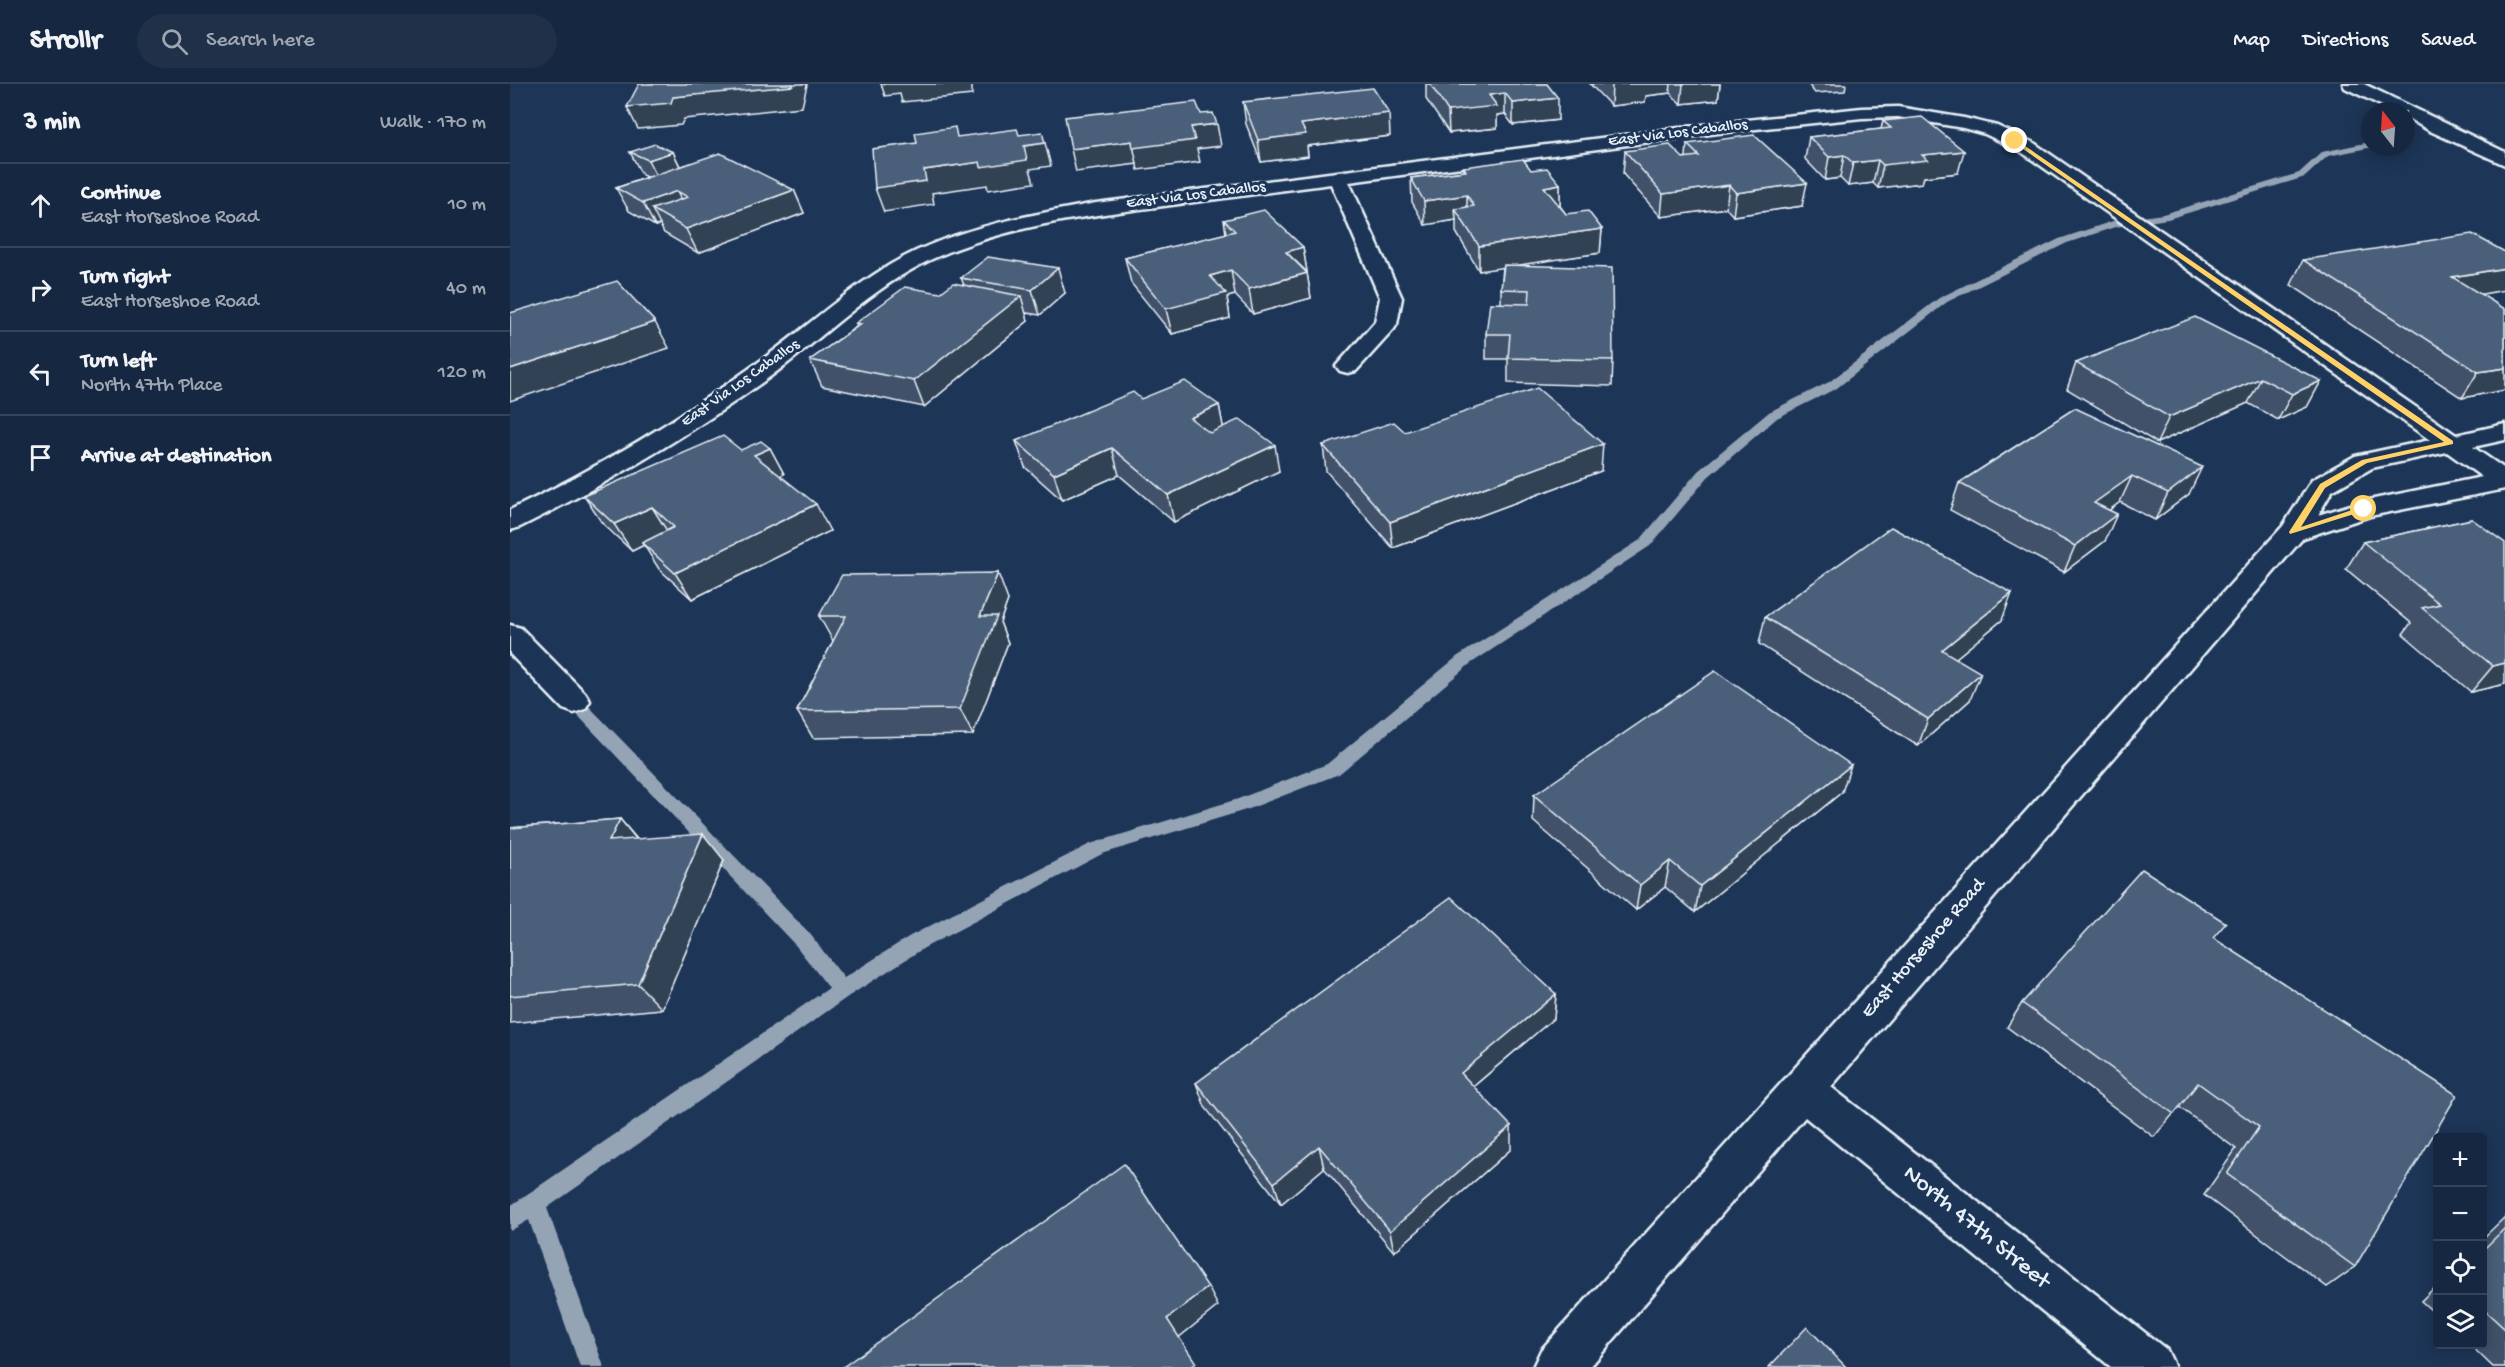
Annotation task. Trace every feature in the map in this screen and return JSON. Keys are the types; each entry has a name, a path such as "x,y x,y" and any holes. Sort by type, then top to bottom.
{"street":[{"path":"2374,84 2457,135"},
{"path":"2343,86 2457,135 2505,159"},
{"path":"2343,86 2376,102"},
{"name":"East Via Los Caballos","path":"510,521 575,489 675,430 799,344 861,293 901,267 969,237 1026,221 1096,209 1718,128 1862,113 1898,112 1964,123 1990,130 2026,147 2505,481"},
{"path":"2415,119 2457,135"},
{"path":"1338,178 1390,298 1386,324 1348,366"},
{"name":"East Horseshoe Road","path":"1558,1367 2293,532 2322,486 2364,462 2505,432"},
{"path":"2293,532 2364,509 2505,481"},
{"path":"510,635 574,701"},
{"name":"North 47th Street","path":"1802,1089 2150,1367"}],"building":[{"path":"639,84 793,84 793,86 673,97 671,103 627,107"},
{"path":"1430,84 1547,84 1558,98 1513,103 1505,93 1489,95 1497,106 1448,111"},
{"path":"1373,88 1389,113 1301,124 1306,134 1258,140 1243,102"},
{"path":"1196,102 1201,114 1213,113 1217,124 1191,127 1195,140 1133,148 1132,141 1071,149 1065,117"},
{"path":"1922,117 1964,151 1922,155 1928,160 1883,165 1878,160 1853,163 1844,155 1829,157 1809,137 1891,128 1883,121"},
{"path":"955,127 957,137 1017,129 1019,135 1042,132 1045,143 1024,146 1027,160 981,167 980,162 924,170 926,181 875,188 872,149 917,143 915,133"},
{"path":"1754,135 1807,183 1736,193 1729,185 1663,194 1625,151 1670,145 1683,158 1699,156 1687,144"},
{"path":"655,144 673,152 648,160 630,152"},
{"path":"720,153 794,190 686,229 652,209 688,197 677,191 643,203 616,188"},
{"path":"1523,159 1531,170 1547,168 1560,184 1544,187 1566,214 1588,211 1602,229 1479,246 1455,209 1474,206 1467,195 1424,201 1411,178 1466,171 1464,167"},
{"path":"1264,210 1303,247 1286,252 1307,273 1249,289 1231,270 1210,276 1226,293 1166,309 1125,258 1235,231 1224,220"},
{"path":"2472,234 2505,252 2505,268 2452,277 2505,309 2505,368 2478,372 2303,260"},
{"path":"988,257 1058,268 1032,290 961,278"},
{"path":"1504,265 1612,268 1613,360 1508,358 1510,334 1486,334 1490,303 1529,304 1530,290 1501,289"},
{"path":"617,281 655,322 510,369 510,313"},
{"path":"953,283 1021,296 914,381 810,360 861,324 856,323 905,287 940,293"},
{"path":"2195,317 2321,381 2292,394 2261,378 2169,417 2076,363"},
{"path":"1185,381 1219,405 1190,418 1210,433 1240,419 1275,445 1168,495 1112,448 1054,474 1016,441 1133,392 1141,399"},
{"path":"1537,388 1603,444 1390,522 1323,445 1394,422 1405,432"},
{"path":"2075,408 2202,467 2168,493 2132,476 2094,503 2117,514 2075,546 1959,483"},
{"path":"723,436 741,450 761,441 770,448 754,455 816,504 675,573 642,543 674,527 652,507 614,524 584,496"},
{"path":"2472,519 2505,543 2505,663 2493,666 2422,608 2440,604 2363,542"},
{"path":"1891,527 2012,593 1942,650 1981,673 1928,719 1765,617"},
{"path":"998,573 980,616 997,616 960,709 797,711 846,616 819,616 842,575"},
{"path":"1715,671 1851,765 1700,886 1670,861 1640,885 1534,795"},
{"path":"620,819 609,841 703,834 638,984 510,996 510,828"},
{"path":"2142,869 2226,923 2213,938 2457,1095 2355,1267 2227,1174 2259,1127 2198,1083 2174,1114 2022,1003"},
{"path":"1451,897 1556,994 1461,1073 1511,1126 1390,1231 1319,1146 1274,1183 1196,1083"},
{"path":"1124,1164 1208,1287 1167,1319 1196,1363 1191,1367 843,1367"},
{"path":"2505,1228 2505,1329 2487,1313 2487,1246"},
{"path":"1807,1327 1846,1367 1769,1367"}],"waterway":[{"path":"842,990 917,942 1096,849 1243,804 1333,769 1464,660 1645,543 1703,474 1773,415 1833,385 1943,300 2063,241 2113,224 2164,217 2302,175 2325,154 2361,147"},
{"path":"574,701 803,940 842,990"},
{"path":"534,1203 842,990"},
{"path":"510,1220 534,1203"},
{"path":"534,1203 592,1367"}],"route":[{"path":"2015,141 2145,229 2450,443 2364,462 2322,486 2293,532 2364,509"}]}
